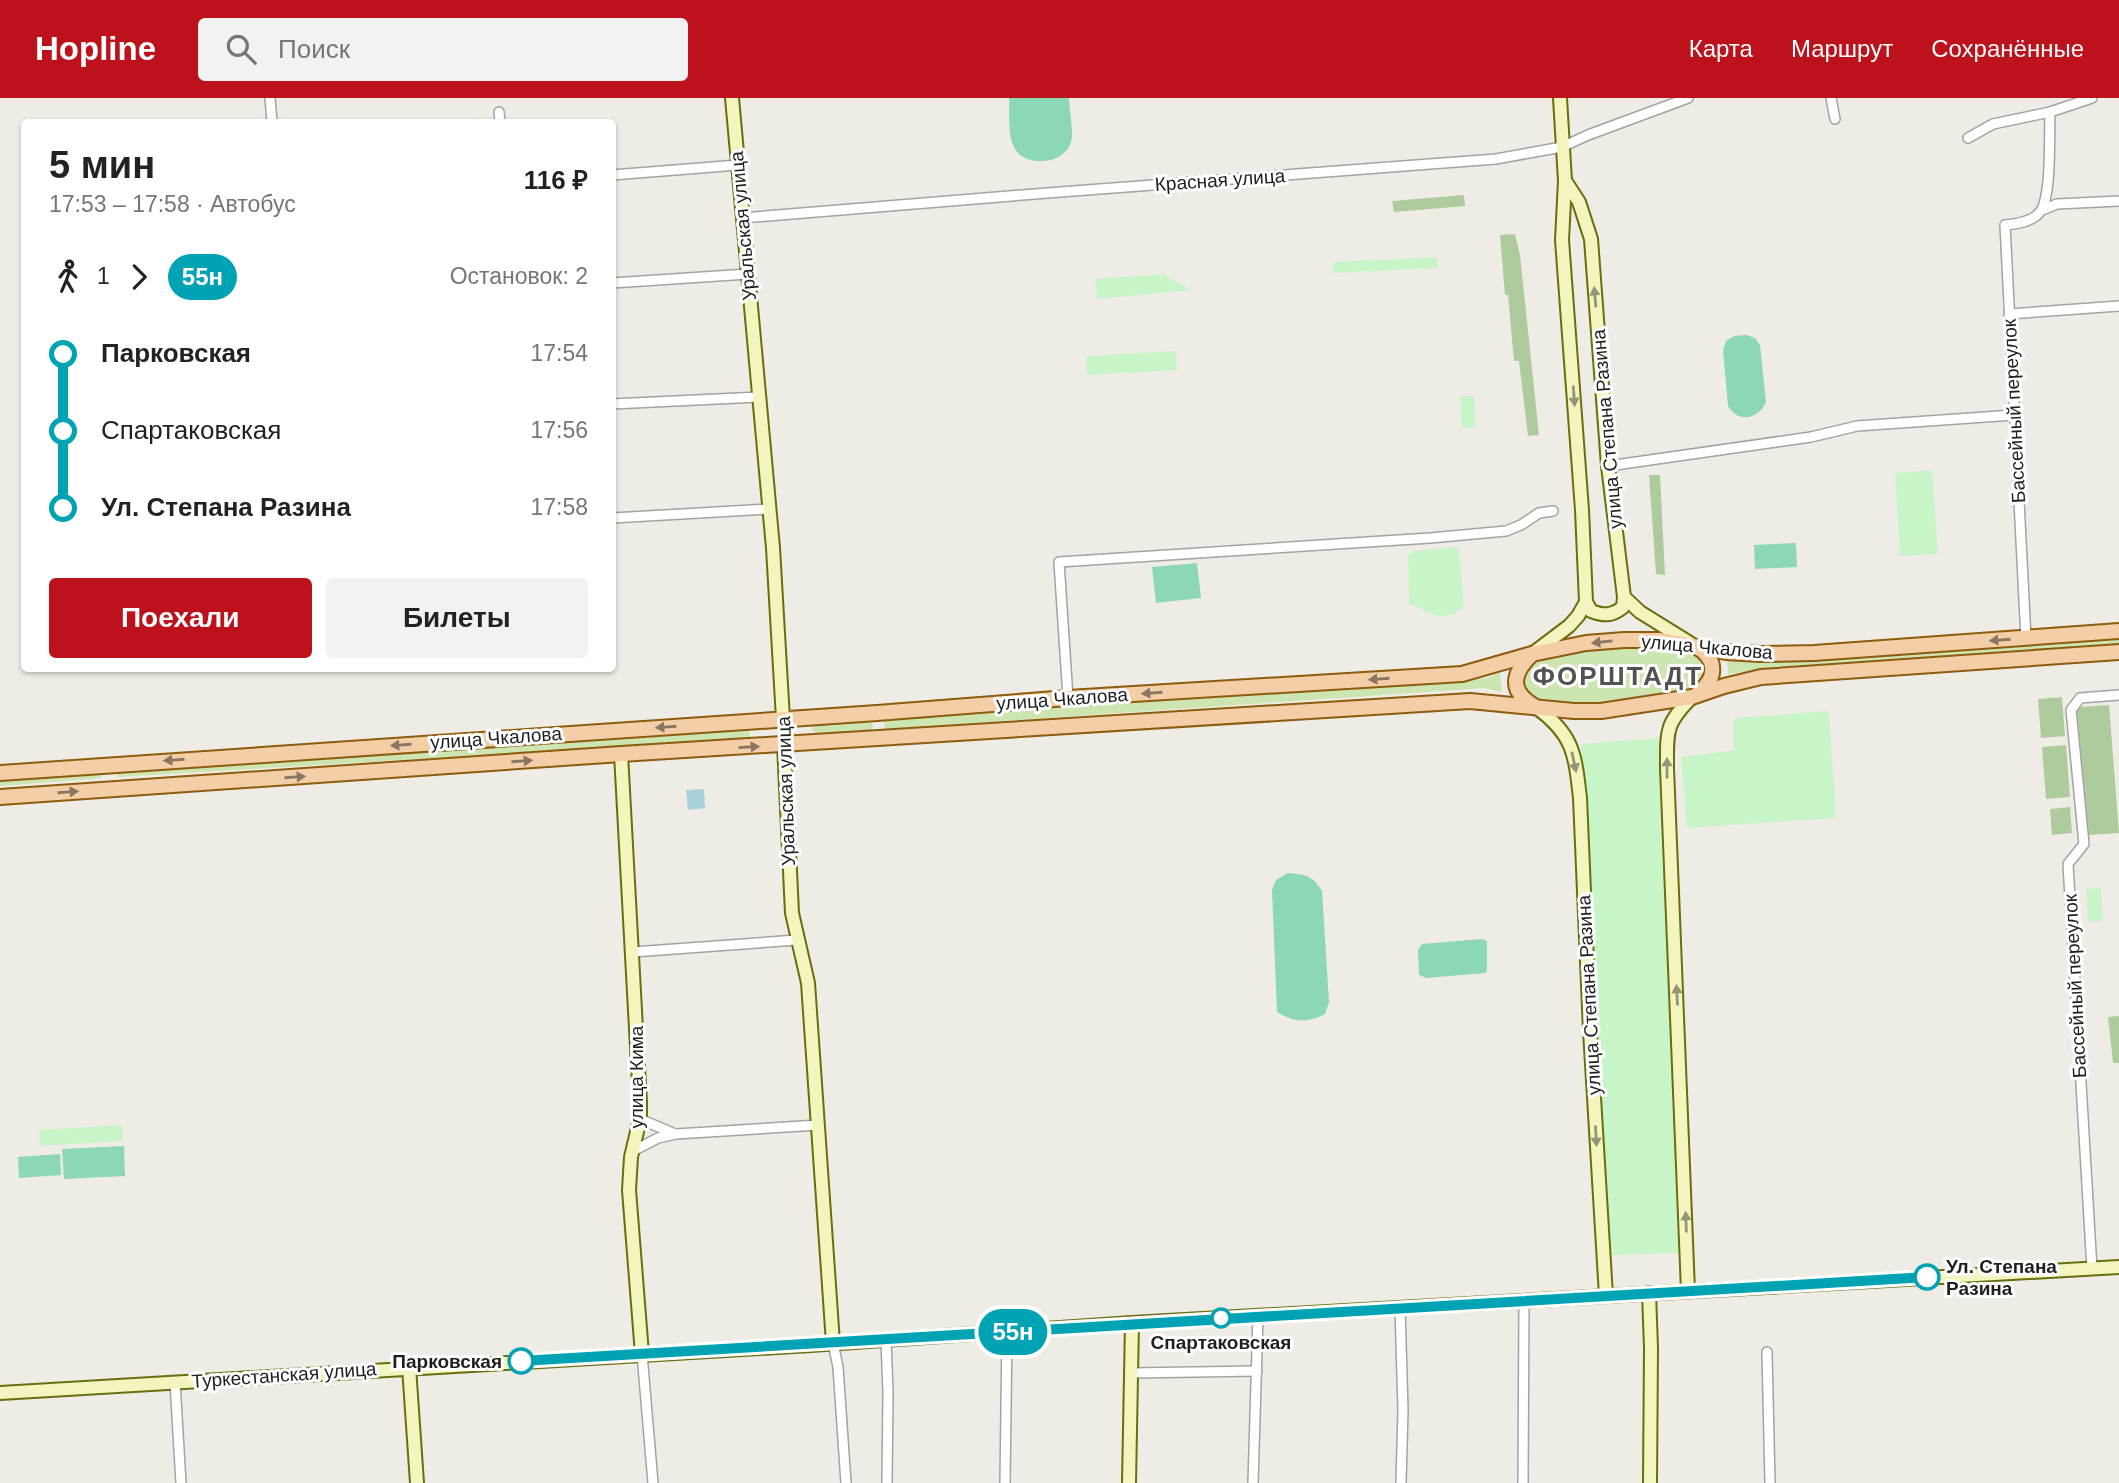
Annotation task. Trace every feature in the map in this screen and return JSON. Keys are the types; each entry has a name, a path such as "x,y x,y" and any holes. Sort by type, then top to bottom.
{"main road":[{"name":"Уральская улица","path":"732,98 770,509 792,913 808,983 833,1343"},
{"name":"улица Степана Разина","path":"1560,98 1565,181 1562,240 1586,602"},
{"name":"улица Степана Разина","path":"1565,181 1579,202 1591,239 1608,466 1624,597"},
{"path":"1586,602 1591,611 1603,616 1617,613 1623,607 1624,597"},
{"path":"1624,597 1640,612 1706,652 1712,673 1704,688 1675,714 1669,730 1667,768 1688,1290"},
{"path":"1537,708 1519,694 1517,673 1532,654 1569,626 1586,602"},
{"name":"улица Чкалова","path":"0,773 1068,698 1462,674 1532,654 1586,643 1624,640 1659,640 1726,652 1760,654 1814,653 2119,631"},
{"name":"улица Чкалова","path":"0,797 621,754 1470,701 1601,711 1692,697 1761,677 2119,652"},
{"name":"улица Степана Разина","path":"1537,708 1551,718 1567,736 1574,755 1577,777 1606,1296"},
{"path":"877,713 879,739"},
{"name":"улица Кима","path":"621,754 640,1119 629,1175 629,1207 642,1354"},
{"path":"108,765 110,789"},
{"name":"Туркестанская улица","path":"0,1393 1132,1323 2119,1267"},
{"path":"1649,1293 1650,1483"},
{"path":"1129,1483 1132,1323"},
{"path":"409,1367 417,1483"}],"street":[{"path":"270,98 272,119"},
{"name":"Красная улица","path":"742,218 1496,159 1562,147 1688,98"},
{"path":"1830,98 1835,119"},
{"path":"1968,138 1993,124 2050,112 2092,98"},
{"path":"499,112 500,119"},
{"path":"2042,210 2048,189 2050,112"},
{"path":"616,175 738,165"},
{"path":"2048,189 2059,204"},
{"path":"2042,210 2059,204 2119,201"},
{"name":"Бассейный переулок","path":"2026,639 2005,225 2022,223 2042,210"},
{"path":"616,283 748,274"},
{"path":"2009,314 2119,306"},
{"path":"616,404 759,397"},
{"path":"1608,466 1811,437 1857,426 2013,415"},
{"path":"616,519 770,509"},
{"path":"1068,698 1059,562 1479,534 1506,531 1539,513 1553,511"},
{"name":"Бассейный переулок","path":"2092,1269 2068,864 2084,844 2071,710 2080,698 2119,695"},
{"path":"632,952 797,940"},
{"path":"640,1119 676,1134"},
{"path":"633,1150 658,1138 676,1134 818,1125"},
{"path":"1523,1483 1524,1301"},
{"path":"1400,1308 1403,1410 1401,1483"},
{"path":"1253,1483 1258,1316"},
{"path":"1005,1483 1007,1332"},
{"path":"886,1340 887,1483"},
{"name":"Уральская улица","path":"833,1343 838,1367 846,1483"},
{"path":"1767,1352 1770,1483"},
{"name":"улица Кима","path":"642,1354 653,1483"},
{"path":"1132,1373 1257,1371"},
{"path":"175,1382 181,1483"}],"green space":[{"path":"1009,98 1069,98 1072,138 1067,150 1044,161 1034,161 1019,154 1010,136"},
{"path":"1464,195 1465,206 1394,212 1392,201"},
{"path":"1515,234 1520,255 1539,435 1528,436 1519,361 1514,361 1508,295 1505,295 1500,235"},
{"path":"1437,257 1438,268 1333,273 1333,262"},
{"path":"1163,274 1191,290 1097,299 1095,279"},
{"path":"1746,335 1755,338 1760,345 1766,402 1758,413 1742,417 1728,406 1723,350 1726,341 1734,336"},
{"path":"1176,351 1177,370 1087,375 1086,356"},
{"path":"1460,396 1474,396 1476,427 1462,428"},
{"path":"1932,470 1938,554 1900,556 1895,473"},
{"path":"1649,475 1660,475 1665,575 1656,574"},
{"path":"1796,543 1797,567 1755,569 1754,545"},
{"path":"1459,547 1464,607 1443,616 1431,614 1409,603 1408,556 1413,551"},
{"path":"1197,563 1201,598 1156,603 1152,567"},
{"path":"2119,637 2119,645 1774,667 1728,674 1727,658"},
{"path":"1656,647 1679,649 1697,657 1704,670 1697,684 1676,694 1580,707 1551,705 1539,701 1530,695 1525,686 1527,670 1534,662 1543,658 1592,650"},
{"path":"1500,672 1502,692 1485,688 885,729 884,719 1460,681 1488,678"},
{"path":"2062,697 2065,736 2041,738 2038,699"},
{"path":"2109,705 2119,833 2089,835 2077,712 2080,707"},
{"path":"1829,711 1836,818 1687,828 1681,757 1734,750 1734,718"},
{"path":"871,721 871,731 824,735 812,731 812,726"},
{"path":"749,729 750,739 118,777 117,771"},
{"path":"1658,738 1683,1253 1610,1255 1581,744"},
{"path":"2066,745 2070,797 2046,799 2042,747"},
{"path":"101,772 101,778 0,786 0,780"},
{"path":"2070,807 2072,833 2052,835 2050,809"},
{"path":"1288,873 1308,877 1322,891 1329,1002 1325,1014 1307,1020 1295,1020 1277,1012 1272,890 1276,880"},
{"path":"2101,888 2103,921 2088,922 2086,889"},
{"path":"1482,939 1487,941 1485,973 1426,978 1419,975 1418,950 1422,944"},
{"path":"2119,1016 2119,1063 2113,1063 2108,1017"},
{"path":"122,1125 123,1141 40,1146 39,1130"},
{"path":"124,1146 125,1176 64,1179 62,1149"},
{"path":"60,1154 61,1175 19,1178 18,1157"}],"water":[{"path":"704,789 705,808 688,810 686,790"}],"bus line":[{"name":"55н","path":"521,1361 1927,1277"}],"place":[{"name":"Ул. Степана Разина","path":"1927,1277"},
{"name":"Спартаковская","path":"1221,1318"},
{"name":"Парковская","path":"521,1361"}],"district":[{"name":"ФОРШТАДТ","path":"1618,676"}]}
